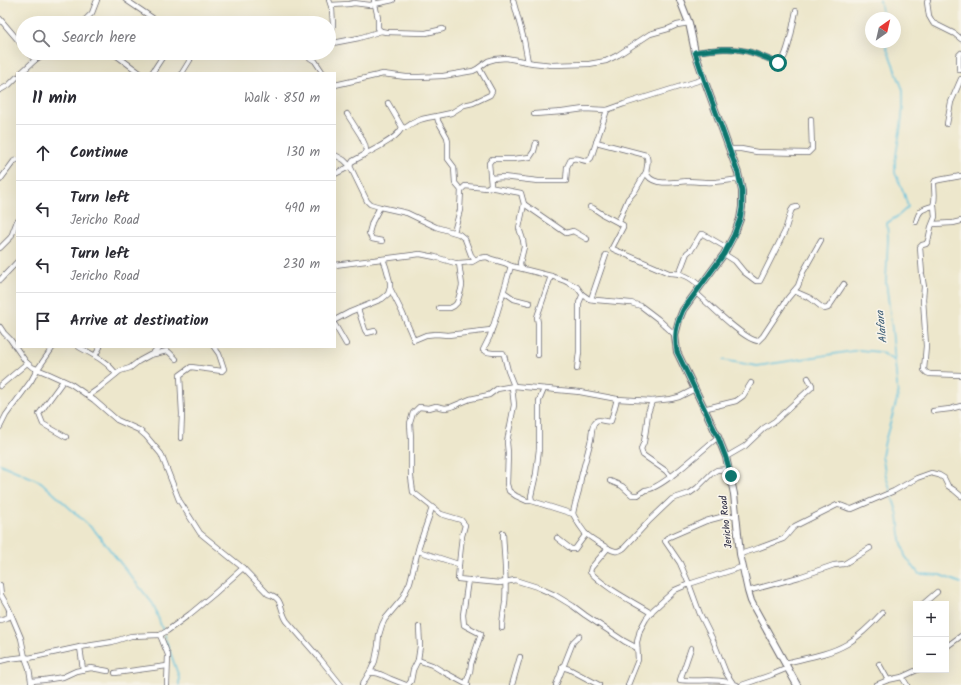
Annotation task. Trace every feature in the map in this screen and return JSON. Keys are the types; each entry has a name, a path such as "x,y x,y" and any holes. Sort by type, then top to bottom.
{"street":[{"path":"89,16 92,13 97,0"},
{"path":"126,0 150,16"},
{"path":"329,0 332,16"},
{"path":"331,5 354,3 370,5 375,2 393,0"},
{"path":"513,0 524,40 528,62"},
{"name":"Jericho Road","path":"680,0 689,23 695,52 704,79 740,179 742,208 740,219 724,254 681,315 675,335 677,352 718,437 726,458 734,494 742,567 751,601 797,685"},
{"path":"928,0 929,16 933,23 961,38"},
{"path":"375,2 378,28 381,31"},
{"path":"695,52 734,49 746,51 780,63 786,53 796,11"},
{"path":"0,19 16,38"},
{"path":"336,85 383,74 406,77 437,76 473,72 488,61 506,58 552,65 589,64 606,61 650,34 677,25 689,23"},
{"path":"336,43 381,31 426,33 443,29"},
{"path":"961,53 959,69 961,70"},
{"path":"22,72 35,60"},
{"path":"122,60 139,72"},
{"path":"153,72 161,60"},
{"path":"183,72 190,60"},
{"path":"313,60 322,72"},
{"path":"402,127 405,128 422,118 451,113 464,105 473,103 490,94 492,91 480,68"},
{"path":"0,90 9,85 16,78"},
{"path":"534,114 584,109 607,110 704,79"},
{"path":"947,124 951,102 961,79"},
{"path":"388,104 402,127"},
{"path":"491,178 503,177 538,182 566,181 567,167 570,159 576,158 586,161 590,160 607,110"},
{"path":"347,114 366,145 364,155"},
{"path":"437,116 438,121 447,137 448,159 454,167 455,183 461,190"},
{"path":"729,149 741,149 758,152 808,153 812,149 811,119"},
{"path":"336,174 349,168 353,161 397,135 402,127"},
{"path":"596,142 646,155 649,160 646,172 628,199 620,218 620,223"},
{"path":"489,187 491,185 489,163 492,159 530,157 534,151 536,143"},
{"path":"336,156 344,160 350,166 367,201 370,204 407,213 436,227 459,234 465,239 471,255 475,260"},
{"path":"0,180 16,160"},
{"path":"646,172 649,178 662,183 686,181 706,182 740,179"},
{"path":"961,176 935,181 935,217 928,241 920,247 924,287 923,299 926,346 924,370 930,374 961,375"},
{"path":"454,232 460,210 461,190 465,186 489,187 521,193 524,204 519,228 524,247 520,263 521,268"},
{"path":"524,204 566,233 573,231 587,239"},
{"path":"916,222 919,212 934,205"},
{"path":"380,207 368,233 372,239 382,241"},
{"path":"590,207 623,225 613,245 613,249 669,273 685,275 700,286"},
{"path":"724,254 735,261 744,272 760,281 784,231 791,211 793,208 797,207"},
{"path":"932,224 961,221"},
{"path":"0,248 11,237 16,224"},
{"path":"679,274 687,253 692,249 701,234 727,248"},
{"path":"696,293 733,327 753,340 758,341 798,286 803,272 821,240"},
{"path":"336,265 420,254 459,263 472,262 479,258 487,257 512,266 566,281 590,299 631,303 641,306 675,335"},
{"path":"590,299 606,255"},
{"path":"336,320 382,299 388,294 390,282 383,259"},
{"path":"0,280 16,263"},
{"path":"439,308 450,308 457,303 462,285 459,263"},
{"path":"512,266 490,336 483,350 485,352 502,353 504,355 513,387 514,405 507,442 507,484 509,491 516,496 527,501 532,501 573,514"},
{"path":"538,355 537,317 551,276"},
{"path":"794,290 810,298 824,309 828,308 844,284"},
{"path":"390,288 414,340 426,335 448,335 492,329"},
{"path":"504,292 514,299 530,303"},
{"path":"578,368 579,303 582,296 584,296"},
{"path":"358,309 367,333 375,331"},
{"path":"0,327 16,347"},
{"path":"336,327 346,344"},
{"path":"17,348 27,363 32,367 71,384 117,420 139,430 146,436 161,454 179,500 200,533 243,568 268,594 274,595 277,598 287,621 317,654 341,685"},
{"path":"0,427 2,418 31,381 52,348"},
{"path":"81,348 111,366 116,374"},
{"path":"95,356 99,348"},
{"path":"150,355 157,348"},
{"path":"181,438 182,414 180,374 191,367 222,371 224,369 219,354 215,348"},
{"path":"88,396 116,374 124,369 130,368 150,355 167,351 176,358"},
{"path":"0,386 27,363"},
{"path":"726,458 745,446 812,387 808,378"},
{"path":"63,381 39,414 43,424 66,437"},
{"path":"704,409 736,401 743,396 751,383"},
{"path":"637,648 624,641 573,606 537,587 515,580 500,583 458,579 462,536 465,524 461,520 440,514 413,492 411,477 410,423 412,413 419,407 450,407 470,399 489,395 497,389 513,387 580,392 617,399 652,401 679,397 695,389"},
{"path":"532,501 531,496 536,474 539,449 539,401 544,389"},
{"path":"617,399 611,421 599,420 593,425 573,514 586,534 608,548 616,551 622,550 672,499 690,493 697,488 712,472 729,469"},
{"path":"652,401 648,413 644,442 641,449 643,455 666,471 671,477"},
{"path":"933,411 961,406"},
{"path":"610,481 622,486 632,495 638,495 645,490 654,488 671,477 718,437"},
{"path":"740,554 786,537 795,526 839,504 852,509 894,491 917,478 931,473 944,478 948,486 961,496"},
{"path":"362,685 370,673 375,661 382,625 402,598 410,582 432,508"},
{"path":"736,516 706,521 666,538 666,542 680,563 700,614 713,640 726,673 732,682 737,685"},
{"path":"502,533 505,582 505,604 502,618 502,628"},
{"path":"557,538 571,549 575,549 586,534"},
{"path":"608,548 591,568 590,572 620,595 651,613"},
{"path":"748,591 799,577 834,565 844,564 870,548"},
{"path":"418,551 459,565"},
{"path":"628,685 638,660 637,642 640,630 651,613 675,590 742,567"},
{"path":"0,661 26,657 29,658 112,642 131,636 160,634 167,631 190,614 243,568"},
{"path":"418,660 432,665 467,684 471,664 481,634 464,624 463,616 468,580"},
{"path":"0,585 1,595 8,607 21,638 29,668 31,683 63,677 76,671 91,668 108,671"},
{"path":"927,601 937,592"},
{"path":"0,620 9,617 8,607"},
{"path":"743,685 771,675 786,665 829,652 847,644 868,628 882,614"},
{"path":"370,673 378,672 389,679 406,685 408,684 411,681 413,670 418,660 420,646 419,627"},
{"path":"160,634 168,655 167,685"},
{"path":"556,685 573,642 579,636"},
{"path":"949,645 961,636"},
{"path":"80,647 83,670"},
{"path":"691,648 679,682 704,680 732,682"},
{"path":"512,685 520,657"},
{"path":"879,664 888,680"},
{"path":"115,673 167,666"},
{"path":"562,667 569,669 599,685"},
{"path":"876,685 913,672"},
{"path":"902,677 907,685"}],"waterway":[{"name":"Alafara","path":"880,0 882,12"},
{"name":"Alafara","path":"887,48 903,90 903,107 895,161 895,173 904,193 908,207 887,223 888,238 886,282 898,396 882,456 886,476 898,515 900,535 905,556 919,574 940,575 961,583"},
{"path":"723,360 757,366 859,350 880,352 895,361"},
{"path":"0,464 41,482 95,531 153,604 163,631"},
{"path":"164,635 179,677 179,685"}],"route":[{"path":"731,476 718,437 677,352 675,341 675,335 683,310 724,254 734,235 740,219 742,208 740,179 695,52 734,49 762,56 778,63"}]}
